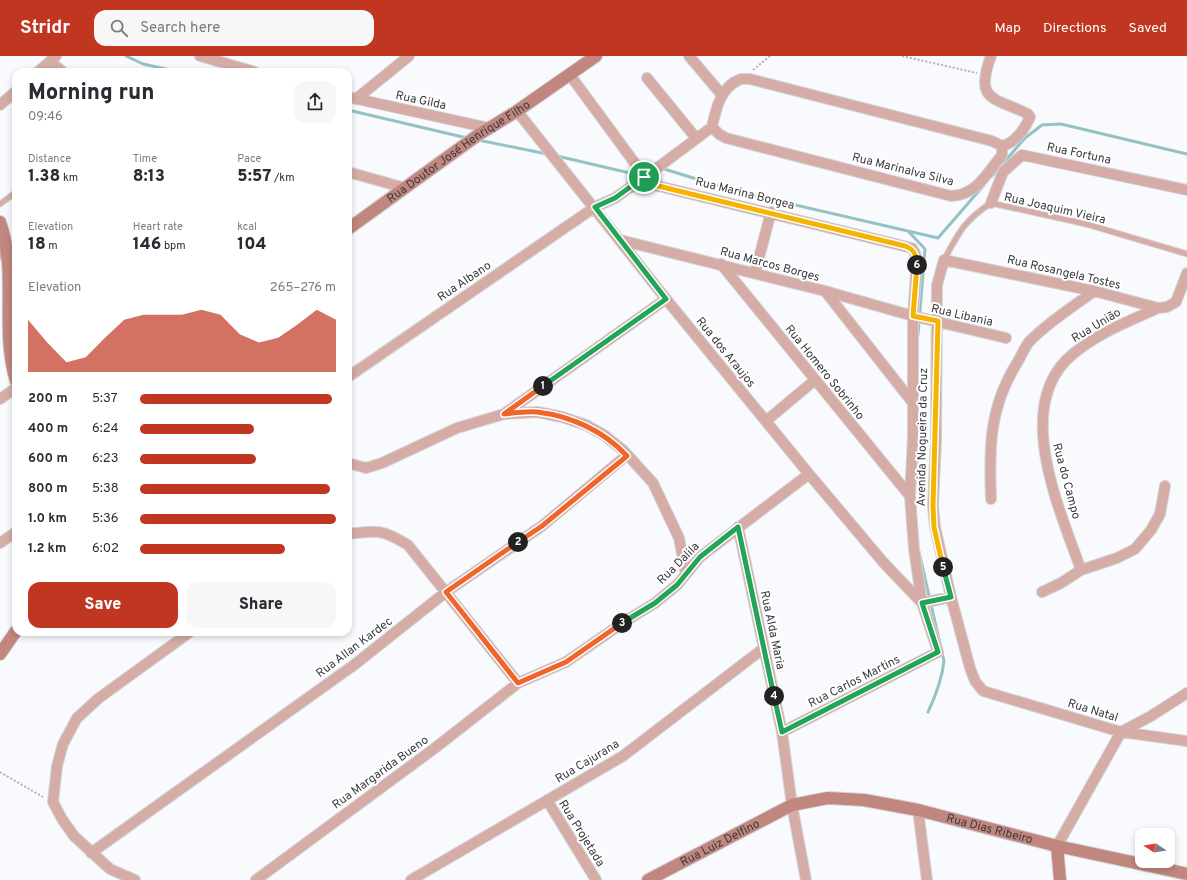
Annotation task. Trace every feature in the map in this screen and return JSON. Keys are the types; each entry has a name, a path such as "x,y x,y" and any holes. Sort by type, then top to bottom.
{"street":[{"path":"200,56 240,68"},
{"path":"221,63 229,56"},
{"path":"352,98 409,56"},
{"name":"Rua Doutor José Henrique Filho","path":"352,226 489,128 517,111 596,56"},
{"path":"689,56 722,95"},
{"path":"595,207 615,198 646,172 712,127 716,107 722,95 730,86 741,79 992,141 1002,146 1013,141 1028,122 1030,117 1023,112 990,97 984,87 984,75 991,56"},
{"path":"43,68 53,59 60,68"},
{"path":"570,75 646,172"},
{"path":"647,78 696,138"},
{"path":"0,105 12,94"},
{"name":"Rua Gilda","path":"352,98 489,128"},
{"name":"Rua dos Araujos","path":"517,111 595,207 666,299 882,562 925,602"},
{"name":"Rua Marinalva Silva","path":"712,127 726,138 951,196 961,196 972,191 1002,155 1002,146"},
{"name":"Rua Fortuna","path":"991,203 1003,172 1022,155 1187,190"},
{"name":"Rua Marina Borgea","path":"646,172 650,184 771,212 898,245"},
{"path":"352,173 405,188"},
{"name":"Rua Albano","path":"352,374 595,207"},
{"path":"754,273 771,212"},
{"path":"0,222 8,250 6,334 7,352 12,368"},
{"name":"Rua Marcos Borges","path":"620,240 825,291 914,317"},
{"name":"Avenida Nogueira da Cruz","path":"898,245 912,248 916,253 917,260 914,317 913,437 910,496 914,549 925,602 938,652"},
{"name":"Rua Rosangela Tostes","path":"944,260 1094,291 1158,308"},
{"name":"Avenida Nogueira da Cruz","path":"944,260 937,285 933,506 934,527 948,598 975,681 983,691 995,694"},
{"name":"Rua Homero Sobrinho","path":"721,264 910,496"},
{"path":"1158,308 1167,307 1176,302 1187,273"},
{"path":"825,291 913,403"},
{"path":"991,499 991,440 997,406 1007,379 1029,343 1051,323 1094,291"},
{"path":"504,414 666,299"},
{"name":"Rua União","path":"1054,374 1072,354 1091,341 1115,327 1158,308"},
{"name":"Rua Libania","path":"914,317 1006,338"},
{"name":"Rua do Campo","path":"1054,374 1043,409 1044,450 1049,473 1081,570"},
{"path":"766,421 815,380"},
{"path":"0,399 12,391"},
{"path":"352,464 366,468 382,463 457,428 504,414 536,412 568,419 586,425 604,435 653,483 679,538 686,574"},
{"name":"Rua Allan Kardec","path":"91,853 354,665 446,592 542,526 627,456"},
{"name":"Rua Dalila","path":"518,683 566,662 624,622 655,603 677,585 700,557 809,474"},
{"path":"1042,592 1061,583 1081,570 1117,558 1135,549 1151,530 1160,514 1165,486"},
{"name":"Rua Alda Maria","path":"738,527 782,732 792,805 806,880"},
{"path":"352,533 374,530 393,536 408,545 518,683"},
{"path":"0,543 12,535"},
{"path":"925,602 948,598"},
{"path":"0,654 13,636"},
{"path":"135,880 110,869 74,836 53,802 57,766 63,744 77,718 99,698 184,636"},
{"name":"Rua Cajurana","path":"412,880 623,756 642,743 764,648"},
{"name":"Rua Carlos Martins","path":"782,732 938,652"},
{"name":"Rua Margarida Bueno","path":"256,880 448,738 518,683"},
{"path":"1060,880 1057,846 1121,732 1151,716 1187,693"},
{"name":"Rua Natal","path":"995,694 1121,732 1187,741"},
{"name":"Rua Dias Ribeiro","path":"792,805 828,798 864,800 918,810 1057,846 1187,874"},
{"name":"Rua Projetada","path":"547,800 596,880"},
{"name":"Rua Luiz Delfino","path":"648,880 792,805"},
{"path":"918,810 927,880"}],"lane":[{"path":"0,204 12,195"},
{"name":"Rua Joaquim Vieira","path":"944,260 957,236 969,219 991,203 1086,224 1187,254"}],"path":[{"path":"741,79 770,56"},
{"path":"902,56 984,75"},
{"path":"0,772 53,802"}],"waterway":[{"path":"126,56 143,64 162,68"},
{"path":"352,111 467,138"},
{"path":"993,175 1025,138 1042,125 1061,124 1187,154"},
{"path":"478,140 547,154"},
{"path":"557,156 634,174 639,173"},
{"path":"660,170 664,169 739,192 938,238 984,185"},
{"path":"909,232 925,249 918,335"},
{"path":"917,447 917,465"},
{"path":"919,552 944,661 942,675 934,700 928,712"}],"route":[{"path":"644,177 650,184 771,212 912,248 916,253 917,260 913,316 938,321 936,440 933,506 934,527 951,597 922,603 938,652 782,732 738,527 700,557 677,585 655,603 624,622 566,662 518,683 446,592 486,563 542,526 627,456 604,435 586,425 562,417 536,412 504,414 666,299 595,207 615,198 644,177"}]}
